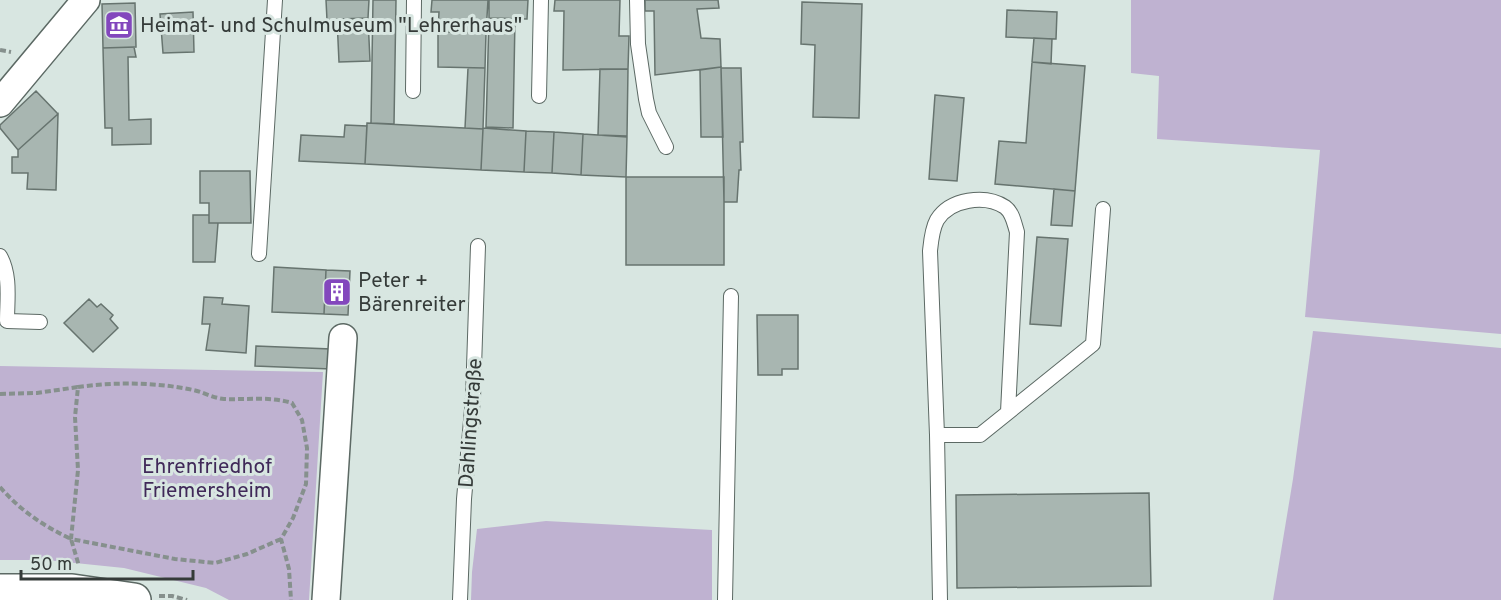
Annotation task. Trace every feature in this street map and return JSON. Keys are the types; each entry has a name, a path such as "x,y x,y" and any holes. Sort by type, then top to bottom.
{"street":[{"path":"0,103 86,0"},
{"path":"326,600 343,338"},
{"path":"0,591 72,591 134,600"}],"lane":[{"path":"259,254 275,0"},
{"path":"413,91 414,0"},
{"path":"539,96 541,0"},
{"path":"637,0 638,44 646,99 666,147"},
{"path":"940,600 930,251 931,236 936,221 946,209 958,202 975,200 1005,207 1012,216 1017,232 1008,412"},
{"path":"937,435 980,435 1093,344 1103,208"},
{"name":"Dahlingstraße","path":"460,600 464,499 473,398 478,246"},
{"path":"0,256 5,265 8,287 7,321 40,322"},
{"path":"725,600 731,296"}],"path":[{"path":"0,394 37,393 110,383 194,390 221,399 277,398 292,403 302,420 307,448 306,484 293,518 281,539 247,554 215,563 175,559 71,539 24,512 0,487"},
{"path":"71,539 78,471 75,417 78,387"},
{"path":"281,539 289,568 291,600"}],"green space":[{"path":"1131,0 1501,0 1501,334 1305,317 1320,150 1157,139 1159,76 1131,73"},
{"path":"1313,331 1501,348 1501,600 1273,600 1293,479"},
{"name":"Ehrenfriedhof Friemersheim","path":"0,366 323,372 309,600 229,600 206,588 124,568 46,560 0,560"},
{"path":"546,521 712,530 712,600 471,600 477,529"}],"building":[{"path":"326,0 369,0 368,18 327,20"},
{"path":"373,0 396,0 394,124 371,123"},
{"path":"432,0 488,0 486,33 438,32 439,12 431,12"},
{"path":"489,0 528,0 527,19 489,18"},
{"path":"555,0 620,0 619,36 629,36 628,69 563,70 564,11 554,11"},
{"path":"645,0 718,0 719,8 697,9 701,38 720,39 721,67 655,75 654,11 645,11"},
{"path":"802,2 862,4 859,118 813,117 815,45 801,44"},
{"name":"Heimat- und Schulmuseum \"Lehrerhaus\"","path":"135,3 136,47 103,48 102,4"},
{"path":"1007,10 1057,12 1056,39 1006,37"},
{"path":"193,12 194,52 163,53 160,14"},
{"path":"368,18 370,61 339,62 337,19"},
{"path":"489,18 515,19 513,128 486,127"},
{"path":"438,32 486,33 485,68 438,67"},
{"path":"1034,38 1052,39 1051,64 1032,62"},
{"path":"134,47 136,57 128,57 129,120 151,119 151,144 112,145 112,128 105,128 103,48"},
{"path":"1032,62 1085,66 1075,191 995,184 999,141 1026,143"},
{"path":"721,67 723,137 701,137 700,70"},
{"path":"468,68 485,68 483,129 465,128"},
{"path":"721,68 741,68 743,142 740,142 741,170 739,170 737,202 724,202"},
{"path":"600,69 628,69 627,136 598,135"},
{"path":"36,91 58,114 18,150 0,125"},
{"path":"935,95 964,98 957,181 929,179"},
{"path":"58,114 56,190 27,189 28,173 12,173 12,157 18,157 18,150"},
{"path":"367,123 483,129 481,170 365,164"},
{"path":"345,125 367,126 365,164 299,161 301,135 344,137"},
{"path":"483,128 526,131 524,172 481,170"},
{"path":"526,131 554,132 552,173 524,172"},
{"path":"554,132 583,134 581,175 552,173"},
{"path":"583,134 627,137 626,177 581,175"},
{"path":"200,171 250,171 251,223 209,223 209,203 200,203"},
{"path":"626,177 724,177 724,265 626,265"},
{"path":"1054,189 1075,191 1072,226 1051,225"},
{"path":"193,215 209,215 209,223 218,223 215,262 193,262"},
{"path":"1037,237 1068,239 1061,326 1030,324"},
{"path":"274,267 326,270 324,314 272,312"},
{"name":"Peter + Bärenreiter","path":"326,270 350,271 348,315 324,314"},
{"path":"204,297 223,298 222,304 249,306 246,353 206,350 210,324 202,324"},
{"path":"89,299 97,307 101,304 113,315 110,319 118,328 93,352 64,323"},
{"path":"757,315 798,315 798,369 782,369 782,375 758,375"},
{"path":"256,346 331,349 331,369 255,366"},
{"path":"1149,493 1151,586 957,588 956,495"}],"place":[{"name":"Heimat- und Schulmuseum \"Lehrerhaus\"","path":"119,25"},
{"name":"Peter + Bärenreiter","path":"337,292"}]}
